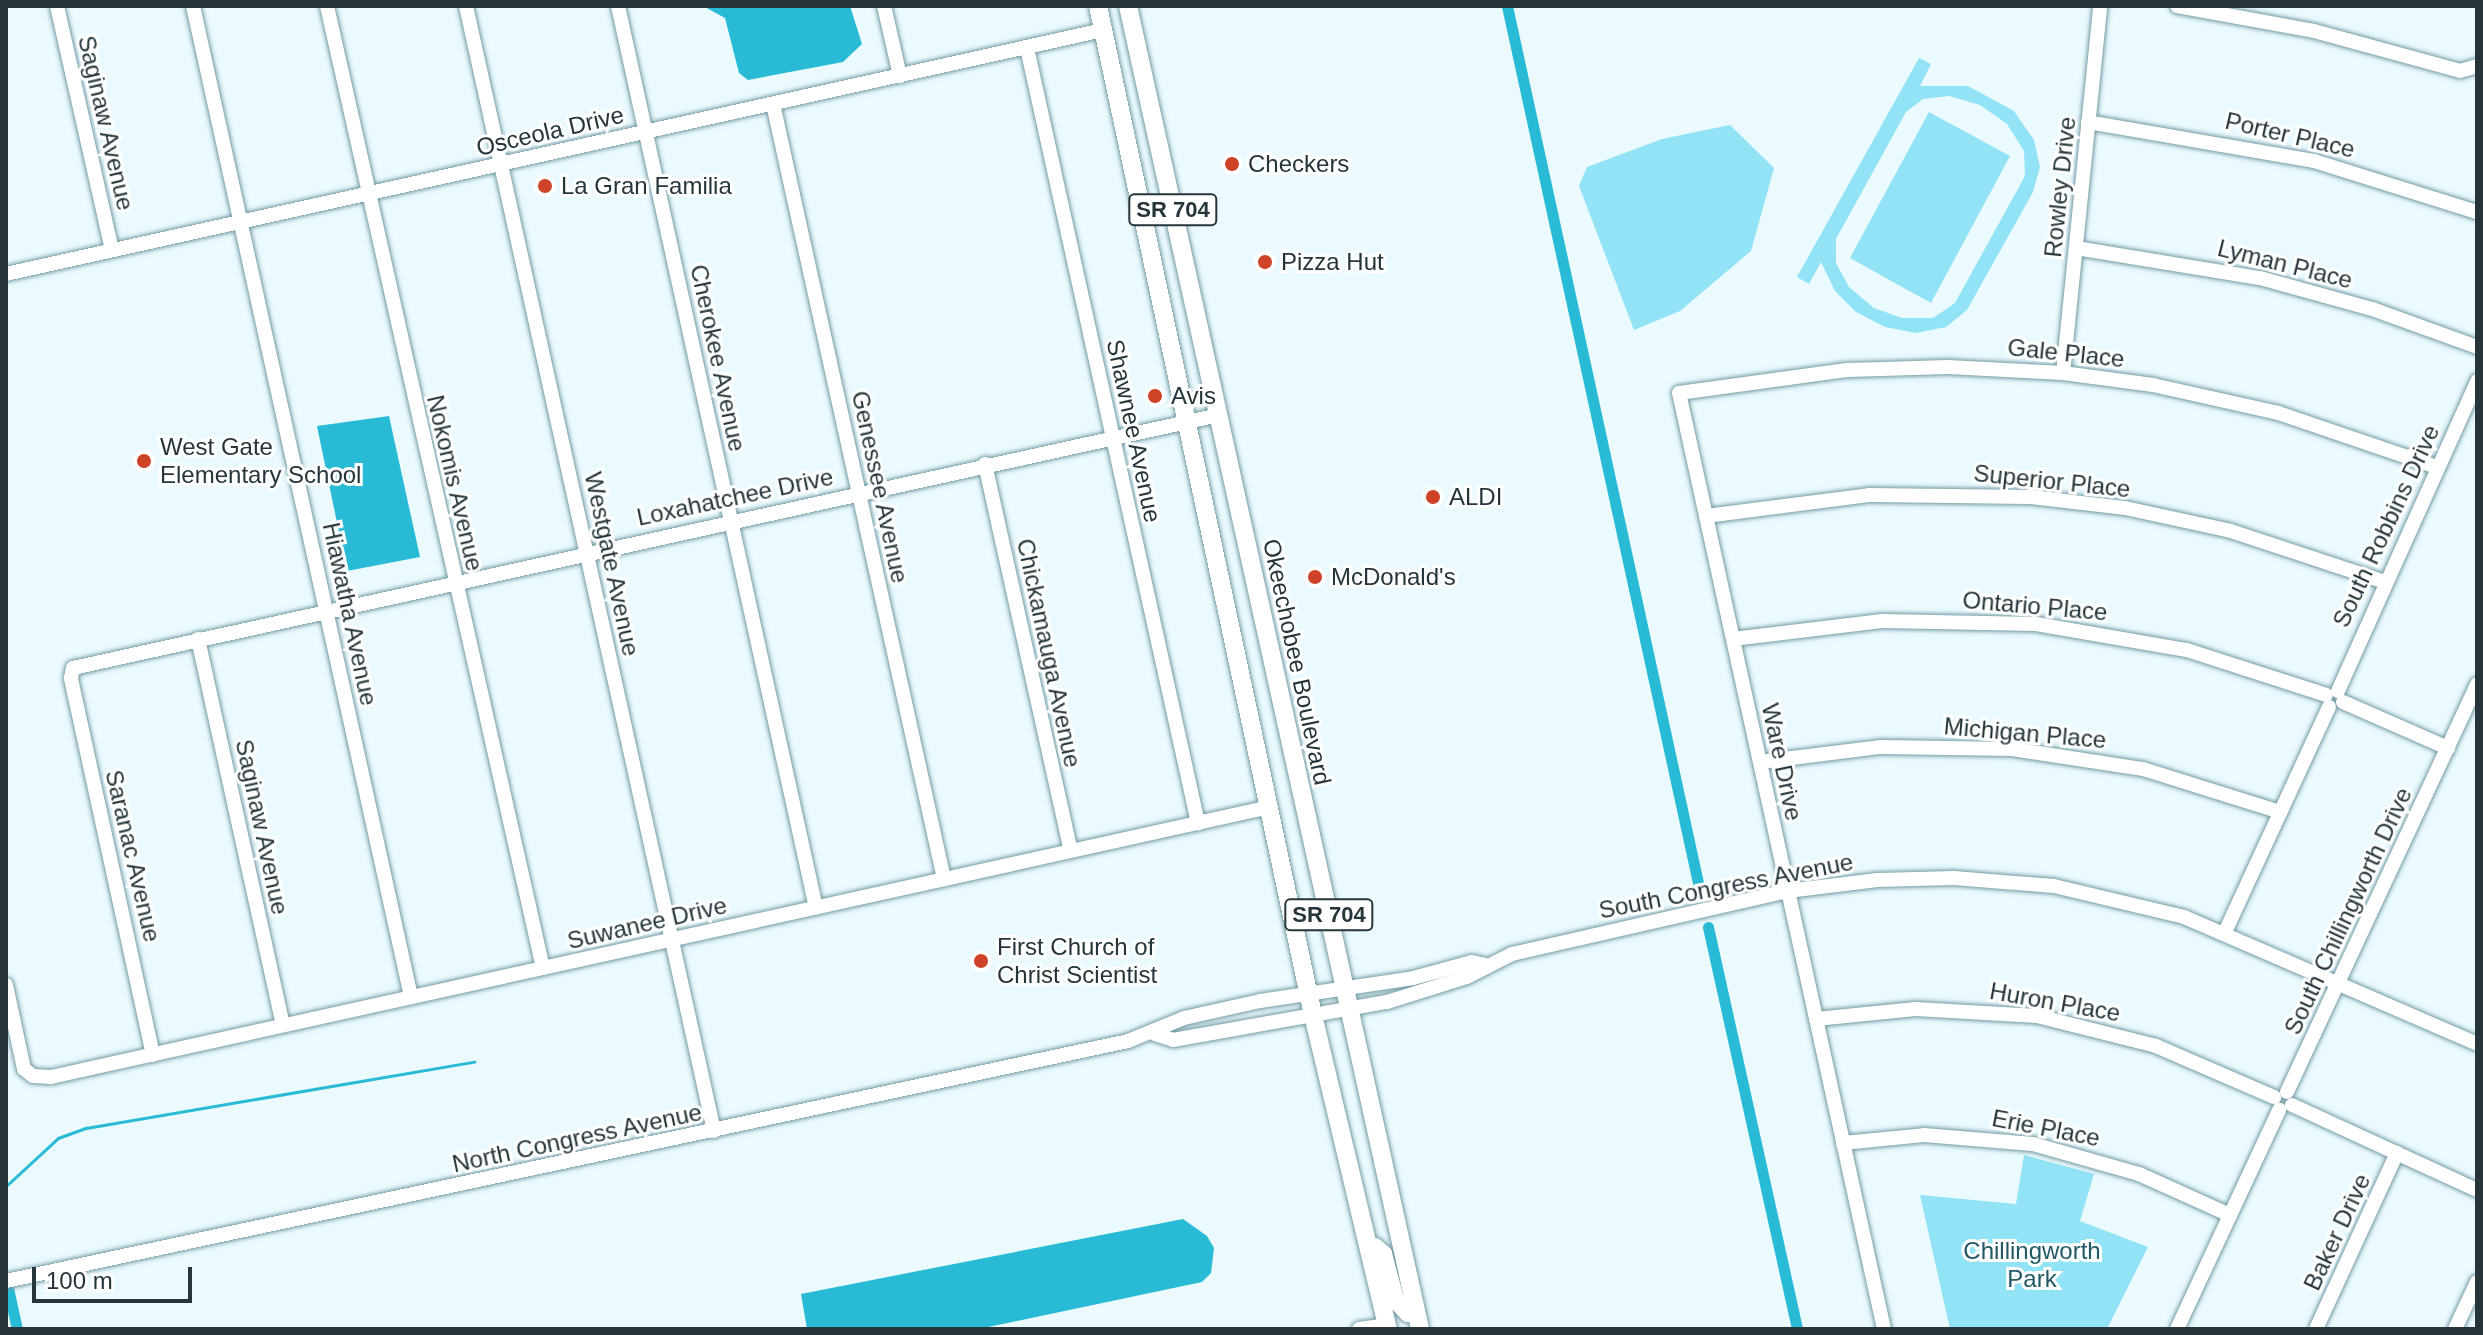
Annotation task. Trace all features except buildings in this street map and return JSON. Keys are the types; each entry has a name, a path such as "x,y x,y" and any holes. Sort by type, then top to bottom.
{"main road":[{"name":"SR 704","path":"1098,6 1189,420 1313,1015 1366,1240 1391,1328"},
{"name":"Okeechobee Boulevard","path":"1128,6 1418,1321"},
{"path":"1366,1240 1383,1254 1398,1305 1418,1321"}],"street":[{"name":"Saginaw Avenue","path":"57,6 112,250"},
{"name":"Hiawatha Avenue","path":"193,6 411,997"},
{"name":"Nokomis Avenue","path":"327,6 543,968"},
{"name":"Westgate Avenue","path":"466,6 714,1131"},
{"name":"Cherokee Avenue","path":"618,6 816,908"},
{"path":"884,6 900,76"},
{"name":"Rowley Drive","path":"2063,373 2100,6"},
{"path":"2177,6 2314,31 2460,71 2477,66"},
{"name":"Osceola Drive","path":"6,274 1103,30"},
{"name":"Shawnee Avenue","path":"1027,48 1198,823"},
{"name":"Genessee Avenue","path":"773,104 944,879"},
{"name":"Porter Place","path":"2088,122 2314,161 2477,212"},
{"name":"Lyman Place","path":"2076,248 2260,278 2375,310 2477,347"},
{"name":"Gale Place","path":"1679,393 1862,369 2063,373 2153,385 2278,413 2437,467"},
{"name":"South Robbins Drive","path":"2225,932 2477,381"},
{"name":"Ware Drive","path":"1679,393 1884,1329"},
{"name":"Loxahatchee Drive","path":"73,668 1112,435 1219,415"},
{"name":"Chickamauga Avenue","path":"985,464 1071,851"},
{"name":"Superior Place","path":"1706,516 1869,495 2031,497 2125,508 2231,531 2385,582"},
{"name":"Ontario Place","path":"1733,639 1882,621 2036,624 2187,650 2334,699 2448,748"},
{"name":"Saginaw Avenue","path":"198,639 283,1025"},
{"name":"Saranac Avenue","path":"73,668 71,678 153,1055"},
{"name":"South Chillingworth Drive","path":"2177,1329 2341,983 2477,684"},
{"name":"Michigan Place","path":"1760,762 1881,747 2012,749 2143,769 2280,812"},
{"name":"Suwanee Drive","path":"6,985 24,1069 33,1076 51,1077 1270,807"},
{"name":"South Congress Avenue","path":"1349,1010 1467,977 1485,965 1525,951 1788,891 1877,880 1999,880 2098,894 2225,932 2477,1044"},
{"name":"South Congress Avenue","path":"1343,987 1413,978 1472,962 1485,965"},
{"name":"North Congress Avenue","path":"6,1281 714,1131 1155,1034 1184,1018 1308,991 1343,987"},
{"name":"Huron Place","path":"1816,1019 1916,1009 2037,1016 2156,1046 2477,1190"},
{"name":"North Congress Avenue","path":"1155,1034 1173,1040 1349,1010"},
{"name":"Erie Place","path":"1843,1143 1933,1135 2033,1144 2139,1174 2230,1215"},
{"name":"Baker Drive","path":"2316,1329 2397,1153"},
{"path":"2455,1329 2477,1282"},
{"path":"1359,1329 1391,1328"}],"green space":[{"path":"1919,58 1931,64 1920,86 1968,86 2014,111 2034,140 2040,167 2033,192 1967,310 1946,327 1916,333 1885,327 1856,312 1835,291 1821,262 1809,284 1797,277","holes":["1949,96 1980,105 2007,124 2024,151 2025,176 1955,303 1933,318 1902,318 1874,308 1849,287 1836,263 1836,239 1906,112 1923,99"]},
{"path":"1929,112 2010,156 1931,303 1850,258"},
{"path":"1730,125 1774,168 1751,251 1680,311 1634,330 1579,186 1587,167 1662,139"},
{"name":"Chillingworth Park","path":"2024,1155 2094,1174 2080,1221 2148,1247 2107,1329 1950,1329 1920,1195 2016,1204"}],"shaded area":[{"path":"703,6 850,6 862,44 843,62 748,80 739,73 725,18"},
{"path":"389,416 420,557 347,571 317,426"},
{"path":"1183,1219 1207,1236 1214,1248 1211,1273 1202,1282 979,1329 807,1329 801,1294"}],"waterway":[{"path":"1507,6 1699,887"},
{"path":"1708,927 1797,1329"},
{"path":"6,1186 58,1138 86,1128 474,1062"},
{"path":"6,1279 17,1329"}],"place":[{"name":"Checkers","path":"1232,164"},
{"name":"La Gran Familia","path":"545,186"},
{"name":"Pizza Hut","path":"1265,262"},
{"name":"Avis","path":"1155,396"},
{"name":"West Gate Elementary School","path":"144,461"},
{"name":"ALDI","path":"1433,497"},
{"name":"McDonald's","path":"1315,577"},
{"name":"First Church of Christ Scientist","path":"981,961"}]}
